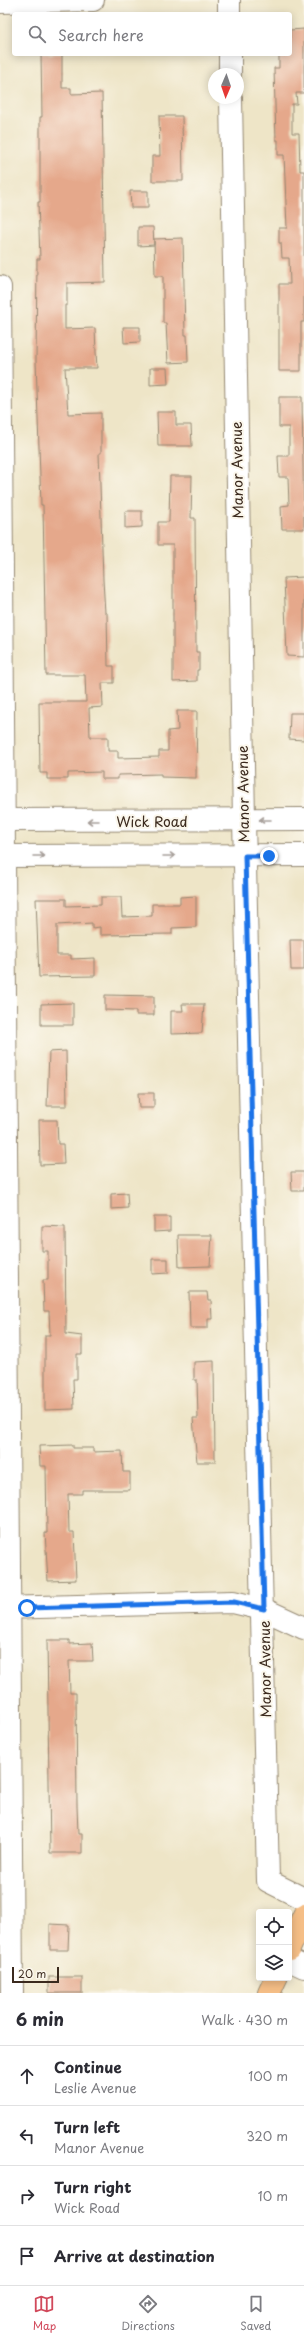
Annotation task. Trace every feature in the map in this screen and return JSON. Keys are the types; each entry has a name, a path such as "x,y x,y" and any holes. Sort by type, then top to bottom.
{"main road":[{"path":"291,1945 304,1915"},
{"path":"269,1993 275,1981"}],"street":[{"path":"0,2 93,0"},
{"path":"229,0 229,12"},
{"path":"230,56 230,68"},
{"name":"Manor Avenue","path":"231,104 244,820 264,1609 268,1882 304,1899"},
{"path":"0,287 4,1608 12,1993"},
{"name":"Wick Road","path":"2,820 304,820"},
{"path":"2,856 304,855"},
{"path":"4,1608 234,1602 264,1609 304,1628"},
{"path":"292,1961 304,1967"}],"building":[{"path":"304,29 304,93 296,93 297,104 292,104 292,133 299,133 300,171 304,171 304,322 301,322 301,371 279,371 279,284 290,284 289,258 282,258 281,243 279,243 279,228 287,228 284,155 278,155 278,140 276,140 274,68 279,68 279,56 292,56 292,30"},
{"path":"41,56 62,56 62,88 71,88 71,94 102,93 105,282 67,283 67,305 65,305 65,329 95,328 97,368 65,368 68,414 101,413 101,453 99,453 103,580 105,613 107,613 108,666 114,666 114,683 102,683 103,707 89,708 90,737 108,737 108,751 118,751 118,758 159,757 159,751 168,751 168,731 178,730 177,711 197,711 196,778 161,777 161,774 118,775 118,779 102,779 102,772 68,773 68,779 47,779 47,773 40,773 39,702 86,702 85,675 46,675 43,505 41,505 36,361 37,259 40,259 38,202 40,202 40,117 42,117"},
{"path":"159,116 182,116 183,181 152,181 152,156 160,156"},
{"path":"130,191 148,191 148,208 131,208"},
{"path":"138,227 153,227 154,245 138,246"},
{"path":"183,238 185,335 187,335 188,362 168,363 166,323 163,323 163,276 155,276 154,239"},
{"path":"123,327 140,327 140,342 124,343"},
{"path":"150,368 167,368 168,384 150,385"},
{"path":"279,397 302,397 304,529 282,529 281,506 289,505 288,477 279,477 278,456 289,456 289,427 279,427"},
{"path":"157,412 176,412 176,425 191,425 192,446 158,446"},
{"path":"170,476 192,476 191,518 195,518 196,652 199,652 199,670 197,670 197,681 173,682 173,545 158,545 158,522 169,522"},
{"path":"125,511 142,511 142,527 125,528"},
{"path":"304,577 304,657 287,656 284,578"},
{"path":"290,713 304,713 304,740 289,739"},
{"path":"196,896 196,927 172,928 172,934 100,935 100,927 92,928 92,923 57,925 57,955 71,955 71,959 95,958 95,976 39,977 36,899 66,899 66,906 101,905 101,897 121,897 122,917 152,916 152,904 180,904 180,897"},
{"path":"290,940 304,940 304,970 291,970"},
{"path":"105,995 154,996 154,1015 136,1015 136,1011 105,1010"},
{"path":"73,1003 73,1025 41,1025 41,1004"},
{"path":"182,1004 204,1004 202,1033 171,1034 171,1011 183,1011"},
{"path":"66,1051 67,1106 47,1106 49,1052"},
{"path":"138,1093 154,1093 154,1108 139,1108"},
{"path":"39,1120 57,1120 58,1144 63,1144 64,1164 40,1165"},
{"path":"291,1172 304,1172 304,1191 292,1191"},
{"path":"127,1193 128,1208 111,1209 111,1194"},
{"path":"154,1217 170,1217 170,1231 154,1232"},
{"path":"42,1226 65,1227 66,1334 82,1336 82,1354 77,1354 77,1379 73,1379 74,1409 45,1410 45,1335 50,1335 49,1311 44,1311 43,1280 48,1280 48,1251 42,1251"},
{"path":"178,1235 212,1235 210,1266 179,1267"},
{"path":"152,1259 168,1259 168,1273 152,1274"},
{"path":"189,1292 207,1292 208,1300 211,1300 212,1319 208,1319 208,1328 190,1328"},
{"path":"214,1361 215,1462 197,1462 193,1418 198,1418 197,1380 194,1380 194,1362"},
{"path":"73,1445 73,1448 93,1448 93,1452 122,1451 123,1472 130,1472 130,1490 82,1490 82,1494 68,1494 69,1532 74,1532 76,1580 48,1581 45,1533 47,1533 46,1466 40,1466 39,1446"},
{"path":"47,1640 69,1640 69,1644 92,1643 93,1661 69,1661 70,1693 76,1693 78,1834 82,1834 82,1853 50,1853"},
{"path":"50,1924 69,1925 68,1950 50,1950"},
{"path":"49,1977 82,1977 82,1993 49,1993"}],"route":[{"path":"27,1608 234,1602 264,1609 245,856 269,856"}]}
